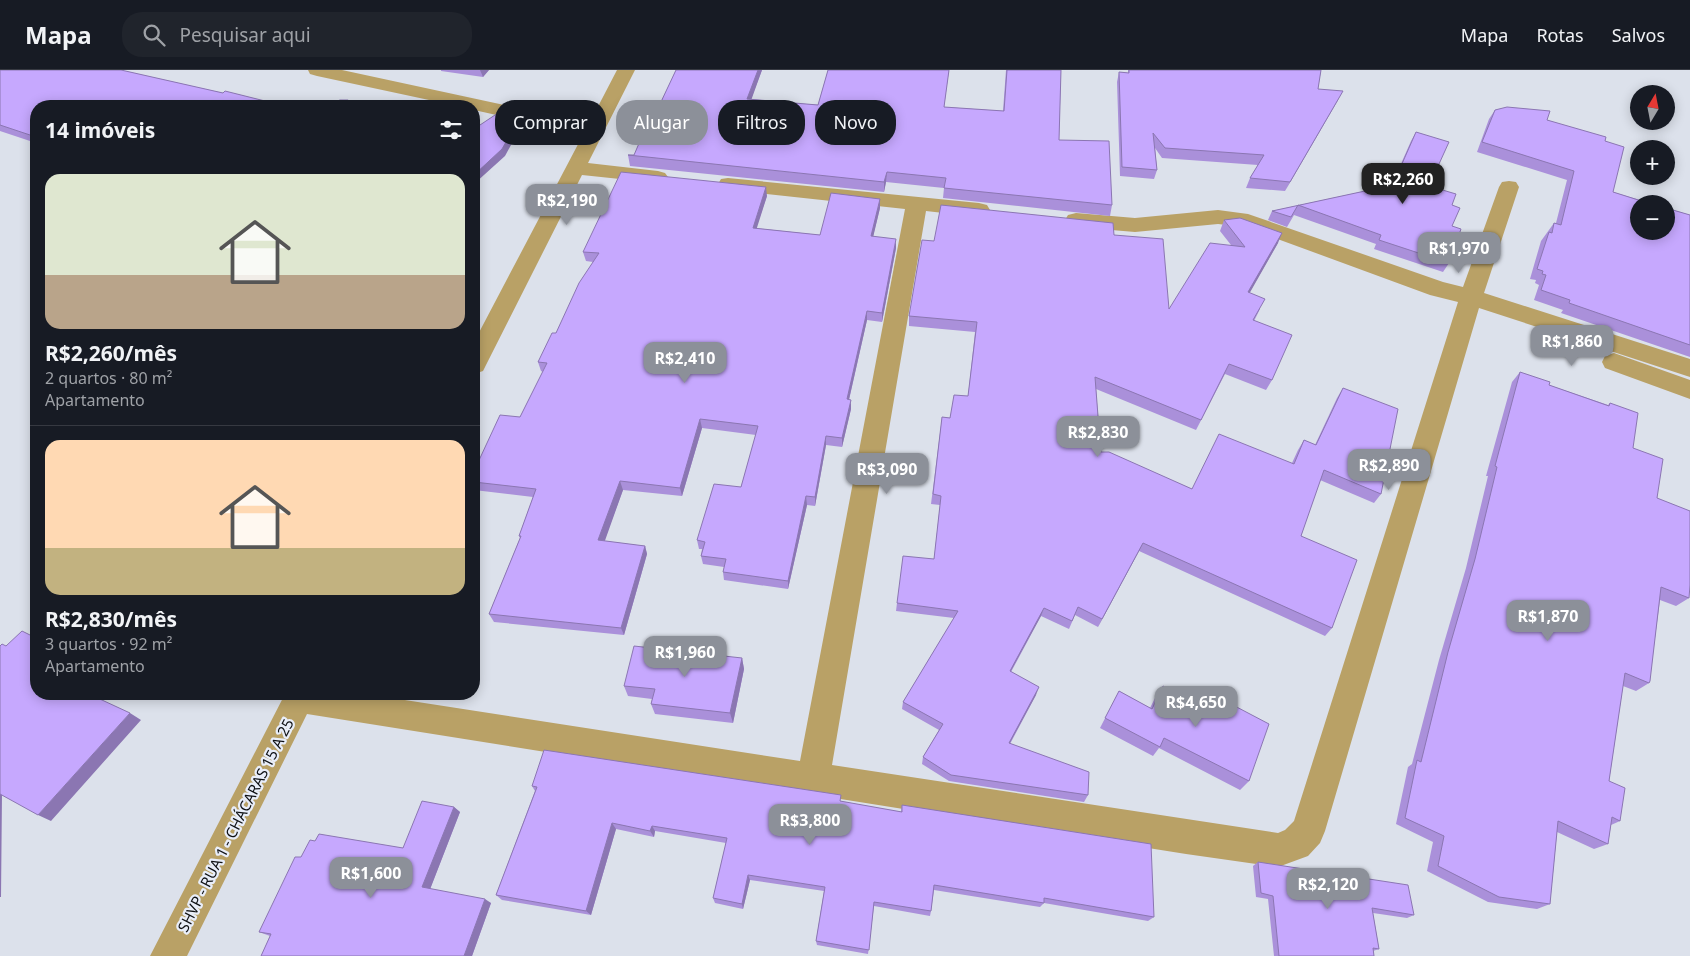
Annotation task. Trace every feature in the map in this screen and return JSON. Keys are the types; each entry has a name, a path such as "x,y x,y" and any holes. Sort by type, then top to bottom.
{"street":[{"path":"317,70 454,100"},
{"path":"606,111 626,70"},
{"path":"480,106 495,109"},
{"path":"480,354 589,145"},
{"path":"577,168 675,179"},
{"path":"704,182 996,212"},
{"path":"325,700 813,779 1278,850 1296,844 1308,831 1470,302 1509,187"},
{"path":"813,779 917,204"},
{"path":"1056,218 1135,225 1218,217 1238,219 1438,289 1690,390"},
{"path":"1470,302 1690,368"},
{"name":"SHVP - RUA 1 - CHÁCARAS 15 A 25","path":"168,956 298,700"}],"building":[{"path":"0,70 121,70 261,100 30,100 30,135 0,125"},
{"path":"676,70 758,70 747,99 759,100 718,100 718,145 805,145 805,104 815,105 815,145 896,145 896,100 819,100 828,70 949,70 944,107 1004,111 1007,70 1061,70 1059,140 1109,141 1112,205 944,188 946,178 887,172 884,182 628,155 634,155 638,145 708,145 708,100 662,100"},
{"path":"1129,70 1321,70 1318,89 1343,91 1290,182 1250,178 1264,155 1165,148 1153,133 1157,170 1122,167 1119,72 1129,73"},
{"path":"1507,107 1550,111 1547,120 1606,137 1605,141 1624,147 1613,192 1630,197 1630,240 1675,240 1675,211 1690,215 1690,345 1569,303 1570,300 1541,290 1546,275 1542,274 1543,271 1537,269 1549,232 1552,233 1554,223 1561,225 1574,171 1482,142 1495,110"},
{"path":"495,115 495,145 504,145 480,169 480,125"},
{"path":"1416,132 1449,142 1429,186 1456,194 1452,205 1460,208 1452,226 1461,229 1449,263 1379,240 1381,235 1299,205 1379,188 1390,191"},
{"path":"621,172 766,187 753,228 820,235 831,193 880,199 871,236 896,239 882,313 867,311 847,399 851,400 842,438 826,436 815,497 806,496 788,581 723,572 726,559 701,556 705,542 697,540 714,484 741,487 758,426 700,419 680,488 620,481 598,540 645,546 621,628 489,614 521,536 519,536 536,489 480,483 480,458 500,415 520,417 547,363 538,362 552,333 556,333 579,283 599,253 583,252"},
{"path":"941,205 1113,223 1114,235 1163,239 1169,309 1210,243 1245,247 1224,220 1240,218 1282,233 1248,292 1265,299 1253,320 1292,335 1272,380 1229,364 1201,420 1095,377 1099,429 1090,445 1101,449 1101,452 1109,452 1192,489 1219,434 1294,464 1304,440 1316,445 1343,388 1398,409 1381,494 1324,470 1301,536 1357,560 1332,628 1143,543 1102,619 1078,607 1072,621 1044,608 1010,671 1039,687 1009,743 1089,772 1088,795 951,775 923,757 943,724 903,702 958,611 897,603 903,556 934,559 941,496 933,494 942,417 950,418 954,395 968,396 977,322 909,316 922,240 934,241"},
{"path":"1298,205 1291,217 1272,211"},
{"path":"1520,372 1550,382 1549,385 1609,406 1610,403 1638,413 1633,448 1663,459 1657,498 1690,511 1689,598 1661,587 1650,681 1649,683 1625,673 1609,781 1625,788 1620,821 1612,817 1608,844 1558,821 1550,904 1499,897 1438,866 1444,836 1405,818 1417,760 1421,762 1448,652 1475,559 1497,467 1495,466"},
{"path":"22,631 30,635 30,700 102,700 130,713 38,815 0,794 0,646 2,644 6,646"},
{"path":"634,646 742,658 730,713 651,704 655,689 624,686"},
{"path":"1163,686 1204,706 1210,693 1269,724 1249,781 1164,738 1160,747 1105,718 1119,691 1152,709"},
{"path":"544,750 841,795 840,801 902,812 902,805 1151,844 1154,917 1044,898 1044,903 934,885 931,911 874,902 869,950 816,941 825,887 748,875 742,904 713,898 727,838 652,826 650,831 612,823 586,911 496,895 537,787 532,786"},
{"path":"422,801 454,807 422,887 485,899 464,956 261,956 271,934 259,932 295,857 301,857 310,840 315,841 319,834 403,848"},
{"path":"1258,862 1408,885 1414,915 1372,908 1379,949 1373,948 1374,956 1279,956 1273,896 1261,893"}]}
